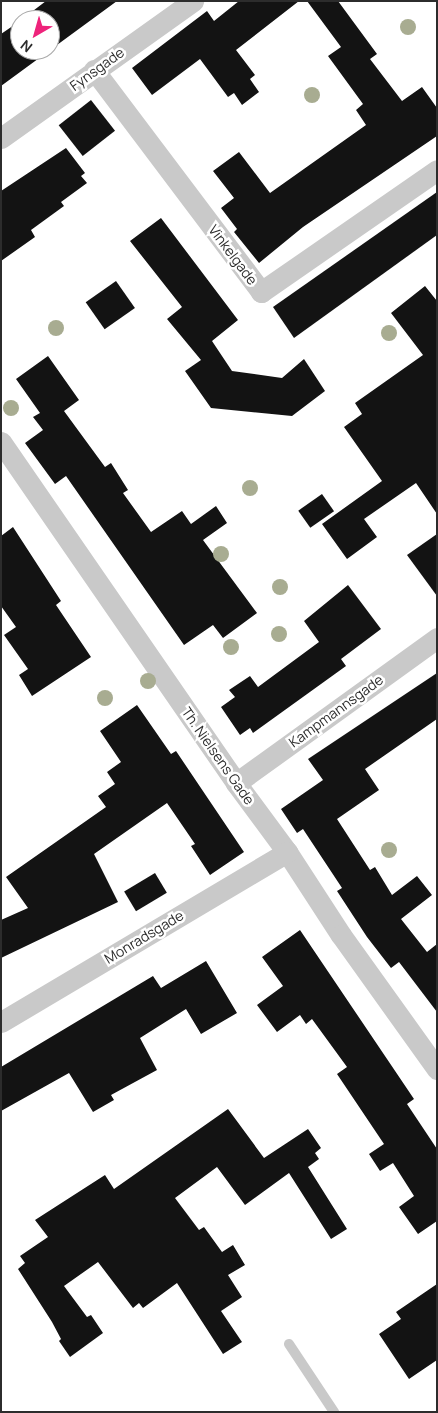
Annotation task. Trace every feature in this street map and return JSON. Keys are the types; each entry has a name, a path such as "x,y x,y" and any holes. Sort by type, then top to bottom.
{"street":[{"name":"Fynsgade","path":"1,138 193,1"},
{"name":"Vinkelgade","path":"94,70 261,292 437,170"},
{"name":"Th. Nielsens Gade","path":"1,442 236,783 287,852 341,935 437,1069"},
{"name":"Kampmannsgade","path":"236,783 437,638"},
{"name":"Monradsgade","path":"1,1022 287,852"}],"lane":[{"path":"289,1344 334,1412"}],"building":[{"path":"46,1 117,1 60,43 60,10 34,10"},
{"path":"239,1 299,1 236,50 255,75 250,79 259,92 242,105 234,93 228,97 200,59 152,95 132,68 207,11 214,21"},
{"path":"307,1 338,1 377,54 370,59 402,101 422,87 437,108 437,136 303,227 259,263 234,232 237,229 221,208 234,198 213,171 239,152 270,193 366,125 356,110 363,104 328,56 341,47"},
{"path":"10,28 10,60 36,60 1,86 1,34"},
{"path":"91,100 115,131 83,156 59,125"},
{"path":"66,148 85,173 81,176 87,183 61,202 64,206 31,230 35,237 1,261 1,191"},
{"path":"437,192 437,235 294,338 273,307"},
{"path":"161,218 238,320 212,341 232,371 282,378 304,359 325,391 292,416 211,408 185,371 201,360 167,319 182,307 130,241"},
{"path":"116,281 135,308 105,329 86,302"},
{"path":"425,286 437,301 437,514 416,483 364,519 377,537 347,559 322,524 382,481 344,427 362,414 355,403 423,355 391,313"},
{"path":"48,356 79,400 64,411 105,467 111,463 128,490 123,493 151,532 182,511 191,524 216,506 227,523 203,540 257,613 223,638 213,625 184,645 66,476 55,484 25,443 43,430 33,417 40,413 16,379"},
{"path":"322,494 334,511 310,528 298,511"},
{"path":"13,527 61,601 56,605 91,657 32,696 19,675 28,669 4,635 16,627 1,606 1,536"},
{"path":"437,534 437,596 407,555"},
{"path":"348,585 381,629 341,659 346,666 253,733 250,728 240,735 221,707 235,697 229,690 250,676 258,687 319,642 304,621"},
{"path":"437,673 437,719 365,769 379,790 337,819 370,870 375,867 392,895 417,876 432,895 401,919 427,952 437,944 437,1012 399,962 391,968 367,937 337,891 342,888 303,829 297,833 281,809 323,780 308,759"},
{"path":"137,705 171,754 176,751 244,852 210,875 191,846 195,844 167,803 94,854 118,902 1,958 1,920 28,908 6,877 106,807 98,796 115,784 107,772 121,762 100,731"},
{"path":"155,873 167,893 136,911 124,892"},
{"path":"300,930 414,1099 407,1104 437,1149 437,1221 418,1234 399,1207 414,1196 393,1163 380,1171 369,1154 384,1144 337,1074 347,1067 312,1019 306,1024 300,1015 277,1032 257,1005 283,986 262,957"},
{"path":"206,961 237,1013 201,1034 186,1009 140,1038 157,1070 111,1095 114,1100 93,1112 69,1073 1,1111 1,1067 153,976 161,988"},
{"path":"228,1109 264,1158 308,1129 321,1148 315,1153 319,1159 308,1167 347,1229 331,1239 289,1173 245,1205 217,1167 175,1198 199,1230 204,1227 222,1252 233,1245 245,1265 228,1275 242,1297 221,1311 242,1342 223,1354 177,1283 143,1308 139,1303 133,1308 98,1262 64,1286 87,1317 91,1315 103,1333 70,1357 59,1341 61,1339 52,1322 18,1269 25,1263 20,1256 48,1237 35,1220 105,1175 114,1189"},
{"path":"437,1284 437,1360 409,1379 379,1334 401,1319 396,1312"}]}
